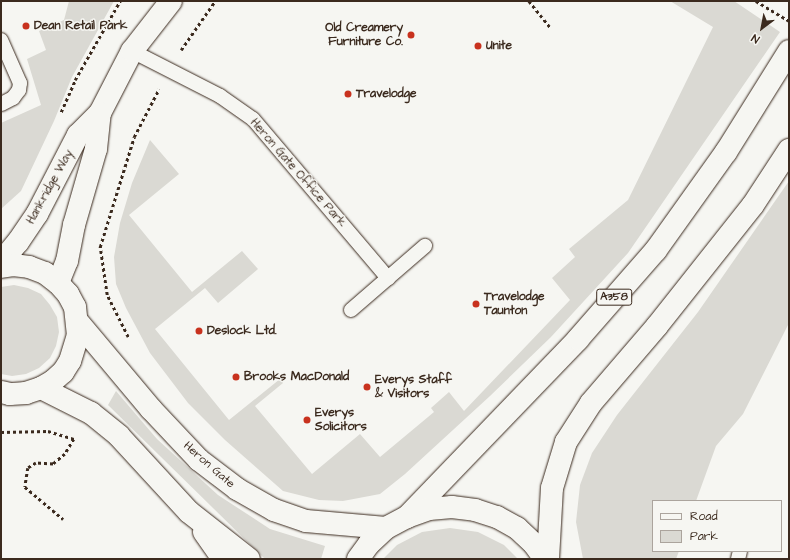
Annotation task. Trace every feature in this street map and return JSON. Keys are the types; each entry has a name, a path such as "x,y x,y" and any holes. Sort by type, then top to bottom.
{"street":[{"name":"Hankridge Way","path":"1,262 18,242 37,214 78,135 100,113 132,51 171,1"},
{"name":"A358","path":"406,516 578,339 656,250 726,152 789,51"},
{"name":"Hankridge Way","path":"58,283 67,261 74,225 96,149 100,113"},
{"path":"548,559 552,488 566,442 591,403 657,326 753,205 789,150"},
{"name":"Heron Gate","path":"1,266 13,265 30,267 45,273 58,283 68,294 75,307 78,322 78,335 70,361 53,381 41,388 26,393 10,394 1,392"},
{"name":"Heron Gate","path":"78,322 156,415 199,460 237,489 274,510 306,521 386,528"},
{"path":"41,388 91,413 120,436 189,512 223,559"},
{"name":"A358","path":"358,559 369,544 386,528 406,516 429,509 452,507 475,510 497,517 517,528 534,544 545,559"},
{"path":"189,512 249,559"}],"lane":[{"path":"1,40 20,83 19,90 13,98 1,104"},
{"name":"Heron Gate Office Park","path":"132,51 220,96 253,119 388,278"},
{"path":"351,310 425,246"}],"path":[{"path":"128,338 107,295 100,247 134,137 169,69 215,1"},
{"path":"529,1 551,28"},
{"path":"756,1 789,21"},
{"path":"1,432 48,431 74,440 65,454 53,464 36,463 28,468 25,486 63,519"}],"green space":[{"path":"69,1 114,1 72,77 54,121 21,191 1,209 1,123 41,105 27,59 46,50 39,31 64,20"},
{"path":"670,1 734,1 780,32 628,253 551,337 490,396 405,474 380,494 343,501 319,500 283,491 225,440 188,403 150,353 126,308 116,284 114,257 120,223 132,183 150,140 179,174 129,215 192,292 242,251 258,269 218,303 205,288 155,329 229,420 280,379 283,383 255,406 312,474 360,434 380,457 434,412 431,408 449,392 464,411 570,300 552,278 575,257 569,249 628,200 713,27"},
{"path":"789,181 789,323 743,414 716,446 696,500 652,500 652,552 679,552 676,559 583,559 576,522 580,485 592,453 617,415 698,312"},
{"path":"14,285 28,288 41,294 57,317 59,332 56,346 50,358 39,368 26,374 12,376 1,374 1,287"},
{"path":"116,391 157,439 218,495 270,529 325,546 321,559 265,559 108,405"},
{"path":"450,528 478,532 504,545 518,559 383,559 397,545 422,532"}],"place":[{"name":"Dean Retail Park","path":"26,26"},
{"name":"Old Creamery Furniture Co.","path":"411,35"},
{"name":"Unite","path":"478,46"},
{"name":"Travelodge","path":"348,94"},
{"name":"Travelodge Taunton","path":"476,304"},
{"name":"Deslock Ltd.","path":"199,331"},
{"name":"Brooks MacDonald","path":"236,377"},
{"name":"Everys Staff & Visitors","path":"367,387"},
{"name":"Everys Solicitors","path":"307,420"}]}
